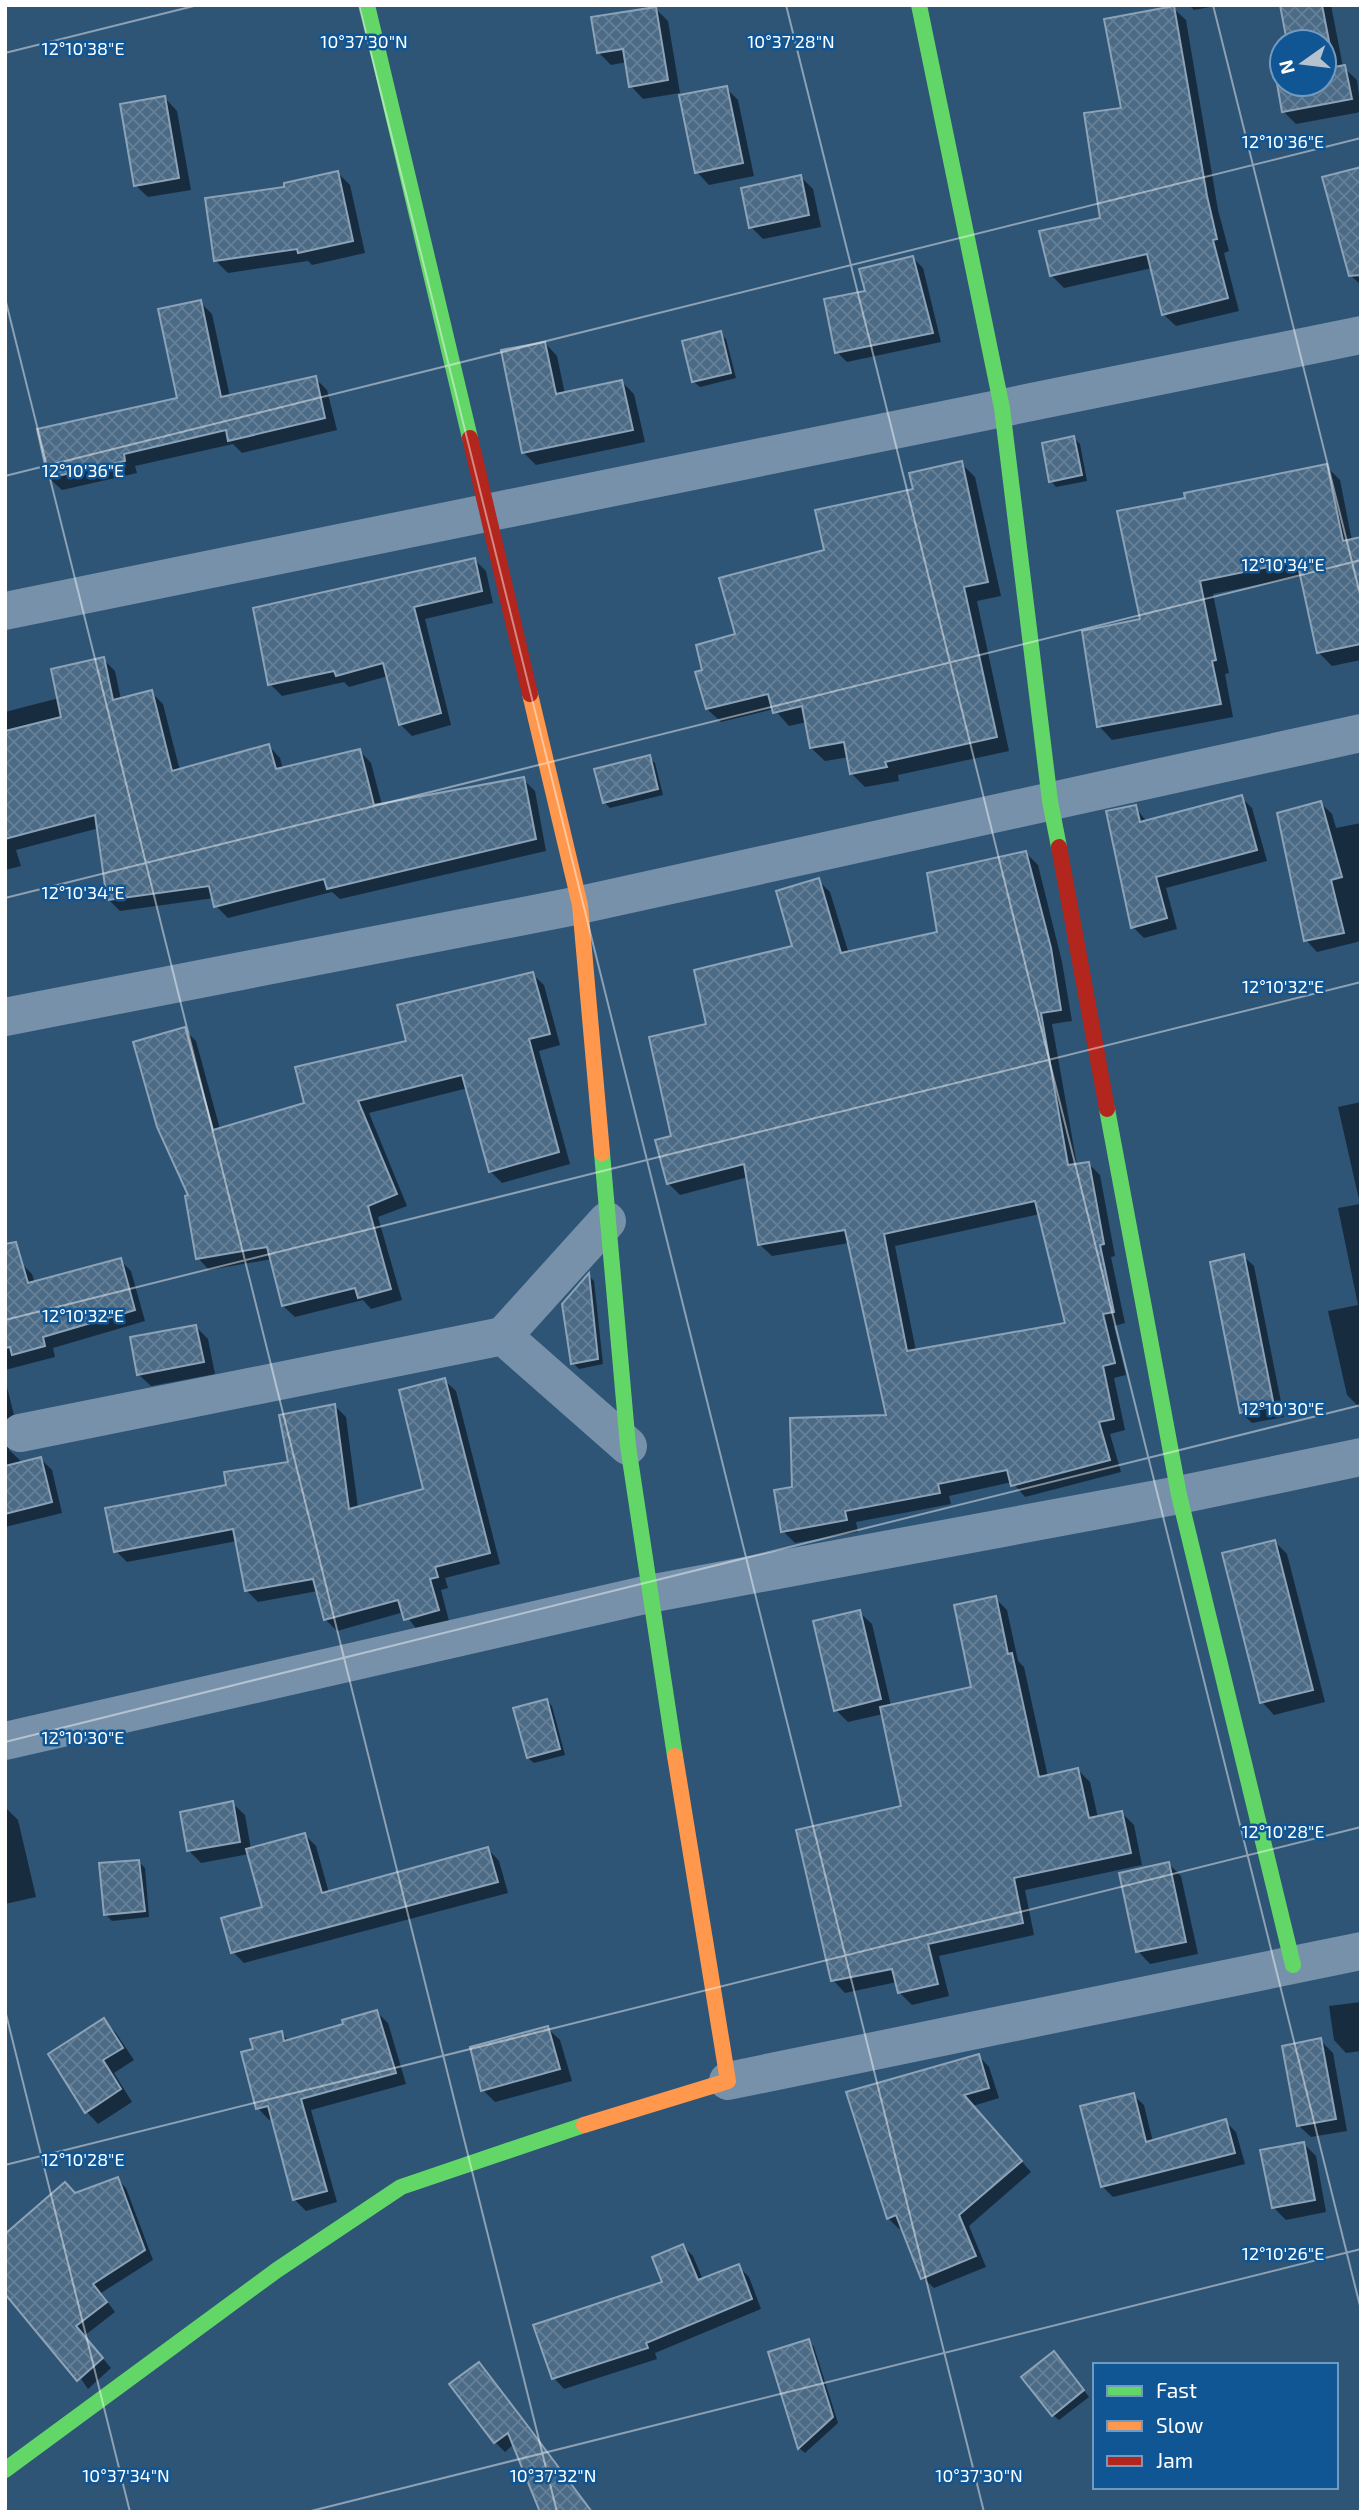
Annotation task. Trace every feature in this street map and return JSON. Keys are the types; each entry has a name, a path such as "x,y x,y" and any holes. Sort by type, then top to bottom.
{"street":[{"path":"367,5 580,905 628,1446 649,1594 728,2081"},
{"path":"919,5 1002,408 1050,801 1179,1495 1293,1965"},
{"path":"5,611 1361,335"},
{"path":"5,1017 580,905 1361,733"},
{"path":"20,1433 503,1336 607,1222"},
{"path":"503,1336 628,1446"},
{"path":"5,1741 649,1594 1179,1495 1361,1457"},
{"path":"5,2470 100,2403 277,2270 401,2187 558,2133 728,2081 1361,1951"}],"building":[{"path":"1280,5 1322,5 1326,28 1284,28"},
{"path":"1174,6 1217,239 1213,240 1228,298 1162,315 1147,254 1050,276 1039,231 1100,218 1084,113 1121,108 1104,19"},
{"path":"656,7 668,80 629,87 623,49 597,53 591,17"},
{"path":"1345,65 1352,99 1282,112 1280,98 1338,98 1338,66"},
{"path":"727,86 743,163 695,173 679,95"},
{"path":"165,96 179,178 134,186 120,104"},
{"path":"1361,167 1361,275 1349,276 1322,177"},
{"path":"338,171 353,241 298,253 297,249 214,261 205,198 284,187 284,183"},
{"path":"801,175 809,215 749,228 741,188"},
{"path":"913,256 933,333 835,353 824,299 865,291 859,269"},
{"path":"201,300 221,397 316,376 325,418 228,441 226,430 124,454 125,461 48,478 37,429 177,398 158,309"},
{"path":"721,331 731,373 692,382 682,341"},
{"path":"545,342 556,394 622,380 633,430 522,453 501,350"},
{"path":"1074,436 1082,475 1049,482 1042,443"},
{"path":"962,461 988,582 964,587 997,737 885,762 887,767 850,774 844,742 810,748 802,706 773,713 768,694 706,709 695,672 702,670 696,645 735,634 719,578 824,550 815,510 913,489 909,473"},
{"path":"1327,464 1343,541 1361,537 1361,644 1317,653 1297,561 1200,581 1216,660 1212,661 1221,704 1097,727 1082,631 1140,619 1117,511 1185,498 1184,493"},
{"path":"475,558 482,591 414,607 441,713 399,725 383,663 336,676 334,671 268,685 253,608"},
{"path":"104,657 113,700 152,690 172,771 269,744 276,769 360,749 374,805 524,777 536,839 327,889 324,879 214,907 209,886 107,900 95,815 5,839 5,731 61,717 51,669"},
{"path":"650,755 658,789 603,803 594,769"},
{"path":"1242,795 1257,850 1156,877 1167,918 1131,928 1106,811 1136,805 1140,822"},
{"path":"1321,801 1342,877 1331,880 1344,933 1304,941 1277,813"},
{"path":"1026,851 1051,948 1061,1010 1041,1013 1068,1165 1089,1162 1104,1244 1100,1245 1114,1312 1103,1314 1115,1363 1103,1366 1114,1419 1099,1422 1110,1460 1011,1486 1007,1470 938,1484 940,1493 845,1511 847,1520 781,1532 774,1490 792,1487 790,1418 886,1415 845,1230 758,1245 744,1164 667,1184 655,1140 671,1136 649,1037 706,1024 694,970 792,946 776,891 819,878 841,953 937,932 927,873","holes":["1035,1201 1065,1323 907,1351 884,1234"]},
{"path":"533,972 550,1034 529,1039 559,1152 489,1172 462,1075 358,1101 397,1194 368,1206 391,1289 358,1298 355,1288 282,1306 267,1247 196,1259 185,1196 188,1195 157,1127 133,1042 185,1027 213,1130 304,1103 295,1067 406,1041 397,1005"},
{"path":"16,1242 28,1283 121,1258 135,1310 43,1337 45,1346 12,1355 10,1347 5,1348 5,1244"},
{"path":"1244,1254 1274,1406 1240,1413 1210,1262"},
{"path":"589,1273 598,1359 571,1364 562,1304"},
{"path":"196,1325 204,1362 137,1375 130,1337"},
{"path":"445,1378 490,1553 435,1567 438,1577 430,1579 439,1610 404,1620 398,1600 324,1620 313,1579 245,1591 233,1529 114,1552 105,1508 226,1485 224,1472 288,1462 279,1415 335,1404 349,1509 423,1489 399,1390"},
{"path":"41,1457 52,1502 5,1514 5,1466"},
{"path":"1275,1540 1313,1690 1260,1703 1222,1553"},
{"path":"996,1596 1008,1654 1012,1653 1039,1777 1078,1768 1089,1818 1122,1811 1131,1853 1014,1878 1023,1923 928,1944 938,1984 898,1993 892,1969 831,1981 796,1830 901,1806 880,1707 971,1687 954,1605"},
{"path":"860,1610 881,1699 834,1711 813,1621"},
{"path":"547,1699 560,1749 527,1758 513,1708"},
{"path":"233,1801 240,1842 187,1851 180,1812"},
{"path":"305,1833 322,1893 488,1847 498,1882 231,1953 221,1918 262,1907 246,1849"},
{"path":"139,1860 145,1911 104,1915 99,1863"},
{"path":"1169,1862 1186,1942 1136,1952 1119,1873"},
{"path":"377,2010 396,2073 301,2099 327,2191 293,2200 268,2106 256,2109 241,2052 253,2049 250,2039 282,2031 284,2041 343,2024 342,2020"},
{"path":"104,2018 123,2048 103,2060 121,2089 85,2113 48,2054"},
{"path":"548,2026 560,2069 481,2091 470,2047"},
{"path":"1321,2038 1336,2119 1297,2126 1282,2046"},
{"path":"979,2054 989,2088 964,2095 1022,2161 959,2215 976,2256 921,2279 896,2215 887,2219 846,2092"},
{"path":"1134,2093 1146,2142 1226,2119 1235,2153 1101,2187 1080,2106"},
{"path":"1304,2142 1315,2200 1272,2208 1260,2150"},
{"path":"118,2177 145,2250 93,2284 107,2302 76,2326 103,2358 77,2381 5,2294 5,2234 65,2182 75,2193"},
{"path":"683,2244 698,2280 739,2264 752,2299 646,2343 648,2348 552,2379 533,2325 662,2282 652,2257"},
{"path":"809,2339 833,2417 798,2449 768,2352"},
{"path":"1054,2351 1084,2390 1052,2416 1021,2377"},
{"path":"479,2362 592,2512 540,2512 508,2433 494,2443 449,2384"}],"traffic: fast":[{"path":"367,5 470,438"},
{"path":"919,5 1002,408 1050,801 1059,847"},
{"path":"1107,1109 1179,1495 1293,1965"},
{"path":"602,1153 628,1446 675,1756"},
{"path":"5,2470 277,2270 401,2187 584,2125"}],"traffic: slow":[{"path":"530,694 580,905 602,1153"},
{"path":"584,2125 728,2081 675,1756"}],"traffic: jam":[{"path":"470,438 530,694"},
{"path":"1059,847 1107,1109"}]}
